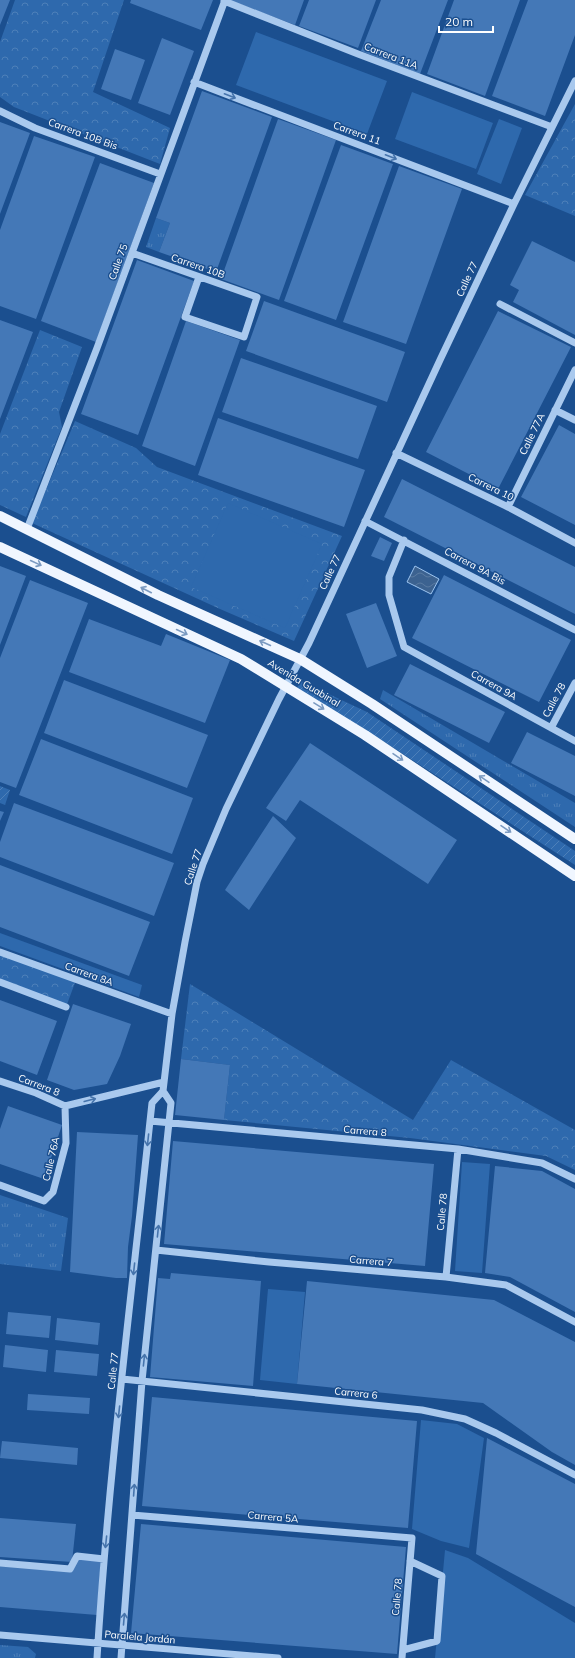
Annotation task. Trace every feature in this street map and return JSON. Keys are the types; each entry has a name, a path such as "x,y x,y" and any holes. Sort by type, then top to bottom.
{"main road":[{"name":"Avenida Guabinal","path":"0,516 158,595 300,659 372,704 575,840"},
{"name":"Avenida Guabinal","path":"0,547 241,659 366,735 575,876"}],"street":[{"name":"Calle 75","path":"27,529 132,253 224,0"},
{"name":"Carrera 11A","path":"224,0 358,54 552,127"},
{"name":"Calle 77","path":"97,1658 104,1559 152,1103 163,1091 172,1014 194,897 203,864 226,810 300,659 514,204 575,81"},
{"name":"Carrera 11","path":"194,82 514,204"},
{"name":"Carrera 10B Bis","path":"0,110 35,128 160,174"},
{"name":"Carrera 10B","path":"132,253 257,297 244,337 185,317 199,277"},
{"path":"500,304 575,343"},
{"name":"Calle 77A","path":"508,506 575,370"},
{"path":"555,410 575,420"},
{"name":"Carrera 10","path":"396,453 508,506 575,543"},
{"name":"Carrera 9A Bis","path":"365,521 575,630"},
{"name":"Carrera 9A","path":"404,540 389,577 389,595 404,646 575,741"},
{"name":"Calle 78","path":"551,728 575,683"},
{"name":"Carrera 8A","path":"0,952 172,1014"},
{"path":"0,982 66,1007"},
{"name":"Carrera 8","path":"0,1081 66,1106 164,1082"},
{"path":"121,1658 142,1381 172,1103 163,1091"},
{"name":"Calle 76A","path":"0,1185 44,1201 53,1192 66,1143 66,1106"},
{"name":"Carrera 8","path":"150,1121 169,1124 458,1149 542,1163 575,1179"},
{"name":"Calle 78","path":"446,1277 458,1149"},
{"name":"Carrera 7","path":"156,1250 446,1277 506,1285 575,1322"},
{"name":"Carrera 6","path":"122,1379 422,1410 465,1419 496,1433 575,1475"},
{"name":"Carrera 5A","path":"132,1515 412,1538"},
{"name":"Calle 78","path":"403,1654 412,1538"},
{"path":"0,1563 70,1569 77,1556 104,1559"},
{"path":"403,1654 437,1641 442,1576 410,1561"},
{"name":"Paralela Jordán","path":"0,1635 278,1658"}],"green space":[{"path":"15,0 124,0 93,92 170,128 160,164 14,107 0,97 0,42"},
{"path":"256,32 387,81 367,134 236,85"},
{"path":"412,92 493,123 476,169 395,139"},
{"path":"575,104 575,216 525,195"},
{"path":"499,119 522,128 501,184 477,174"},
{"path":"156,218 170,223 159,252 146,247"},
{"path":"40,330 82,347 59,412 62,427 26,517 0,505 0,434"},
{"path":"75,421 136,448 157,467 342,536 294,641 220,609 32,523"},
{"path":"228,503 322,544 285,628 191,587"},
{"path":"301,681 367,712 575,851 575,865 358,725 294,693"},
{"path":"383,690 575,803 575,827 380,699"},
{"path":"0,786 10,790 5,805 0,803"},
{"path":"0,933 142,985 139,997 0,946"},
{"path":"0,952 76,980 66,1007 0,982"},
{"path":"190,984 413,1120 451,1060 575,1130 575,1170 546,1156 410,1138 224,1120 230,1065 181,1059"},
{"path":"462,1162 490,1164 482,1273 455,1271"},
{"path":"0,1195 68,1218 61,1271 0,1264"},
{"path":"268,1289 305,1292 297,1384 260,1380"},
{"path":"421,1420 457,1424 484,1438 469,1548 441,1541 412,1529"},
{"path":"445,1550 468,1558 575,1623 575,1658 435,1658"},
{"path":"0,1645 28,1647 36,1654 35,1658 0,1658"}],"water":[{"path":"415,566 439,579 431,594 407,582"}],"building":[{"path":"0,0 10,0 0,25"},
{"path":"131,0 213,0 201,30 130,3"},
{"path":"229,0 304,0 295,25"},
{"path":"309,0 376,0 358,48 299,26"},
{"path":"381,0 448,0 420,74 361,51"},
{"path":"454,0 520,0 485,96 427,74"},
{"path":"528,0 575,0 575,35 545,116 492,96"},
{"path":"162,38 194,51 170,115 138,103"},
{"path":"115,49 145,60 131,100 101,89"},
{"path":"202,91 272,117 216,272 159,252 170,223 156,218"},
{"path":"278,119 336,140 279,300 221,279"},
{"path":"0,122 30,133 0,214"},
{"path":"34,136 95,157 36,319 0,306 0,230"},
{"path":"341,145 393,164 336,320 284,301"},
{"path":"100,163 154,183 96,342 41,321"},
{"path":"399,166 462,189 406,344 343,322"},
{"path":"532,241 575,262 575,335 513,302 519,290 510,285"},
{"path":"137,260 194,281 138,435 81,414"},
{"path":"264,301 405,352 387,402 246,351"},
{"path":"498,311 571,347 498,489 426,452"},
{"path":"0,320 33,332 0,419"},
{"path":"186,321 240,340 195,466 142,446"},
{"path":"241,358 377,406 358,459 222,412"},
{"path":"218,418 365,470 344,527 198,475"},
{"path":"559,425 575,434 575,525 521,497"},
{"path":"402,479 575,567 575,614 384,517"},
{"path":"380,537 392,543 384,561 371,556"},
{"path":"0,566 26,576 0,645"},
{"path":"444,575 571,640 539,702 412,638"},
{"path":"30,580 88,603 16,788 0,782 0,658"},
{"path":"376,603 397,656 367,668 346,614"},
{"path":"89,619 161,646 166,634 230,660 205,723 69,672"},
{"path":"410,664 505,712 489,743 394,695"},
{"path":"64,680 208,735 187,788 44,733"},
{"path":"527,732 575,756 575,796 511,763"},
{"path":"41,739 193,798 172,854 19,795"},
{"path":"310,743 457,840 428,884 300,800 286,821 266,808"},
{"path":"14,803 174,863 154,916 0,857 0,842"},
{"path":"0,811 4,812 0,821"},
{"path":"273,816 296,838 249,910 225,890"},
{"path":"0,865 150,922 129,976 0,927"},
{"path":"0,1000 57,1021 37,1075 0,1061"},
{"path":"73,1004 131,1024 120,1056 107,1084 74,1090 47,1080"},
{"path":"181,1059 230,1065 224,1120 175,1115"},
{"path":"8,1106 62,1125 44,1179 0,1164 0,1129"},
{"path":"77,1132 138,1135 132,1216 128,1247 127,1278 70,1272"},
{"path":"173,1141 434,1164 425,1266 164,1244"},
{"path":"495,1166 542,1171 575,1189 575,1312 510,1277 485,1273"},
{"path":"171,1273 261,1281 253,1386 150,1377 158,1278 170,1279"},
{"path":"307,1281 494,1300 575,1342 575,1465 552,1452 483,1403 297,1384"},
{"path":"8,1312 51,1316 49,1338 6,1334"},
{"path":"57,1318 100,1323 98,1345 55,1340"},
{"path":"5,1345 48,1350 46,1372 3,1367"},
{"path":"56,1350 99,1354 97,1376 54,1372"},
{"path":"28,1394 90,1398 89,1414 27,1410"},
{"path":"152,1397 417,1421 408,1528 142,1506"},
{"path":"487,1438 575,1484 575,1607 476,1554"},
{"path":"2,1441 78,1448 77,1465 0,1458"},
{"path":"0,1518 76,1524 72,1562 0,1557"},
{"path":"141,1524 406,1547 397,1654 131,1633"},
{"path":"77,1556 101,1559 97,1615 0,1607 0,1566 71,1571"}]}
